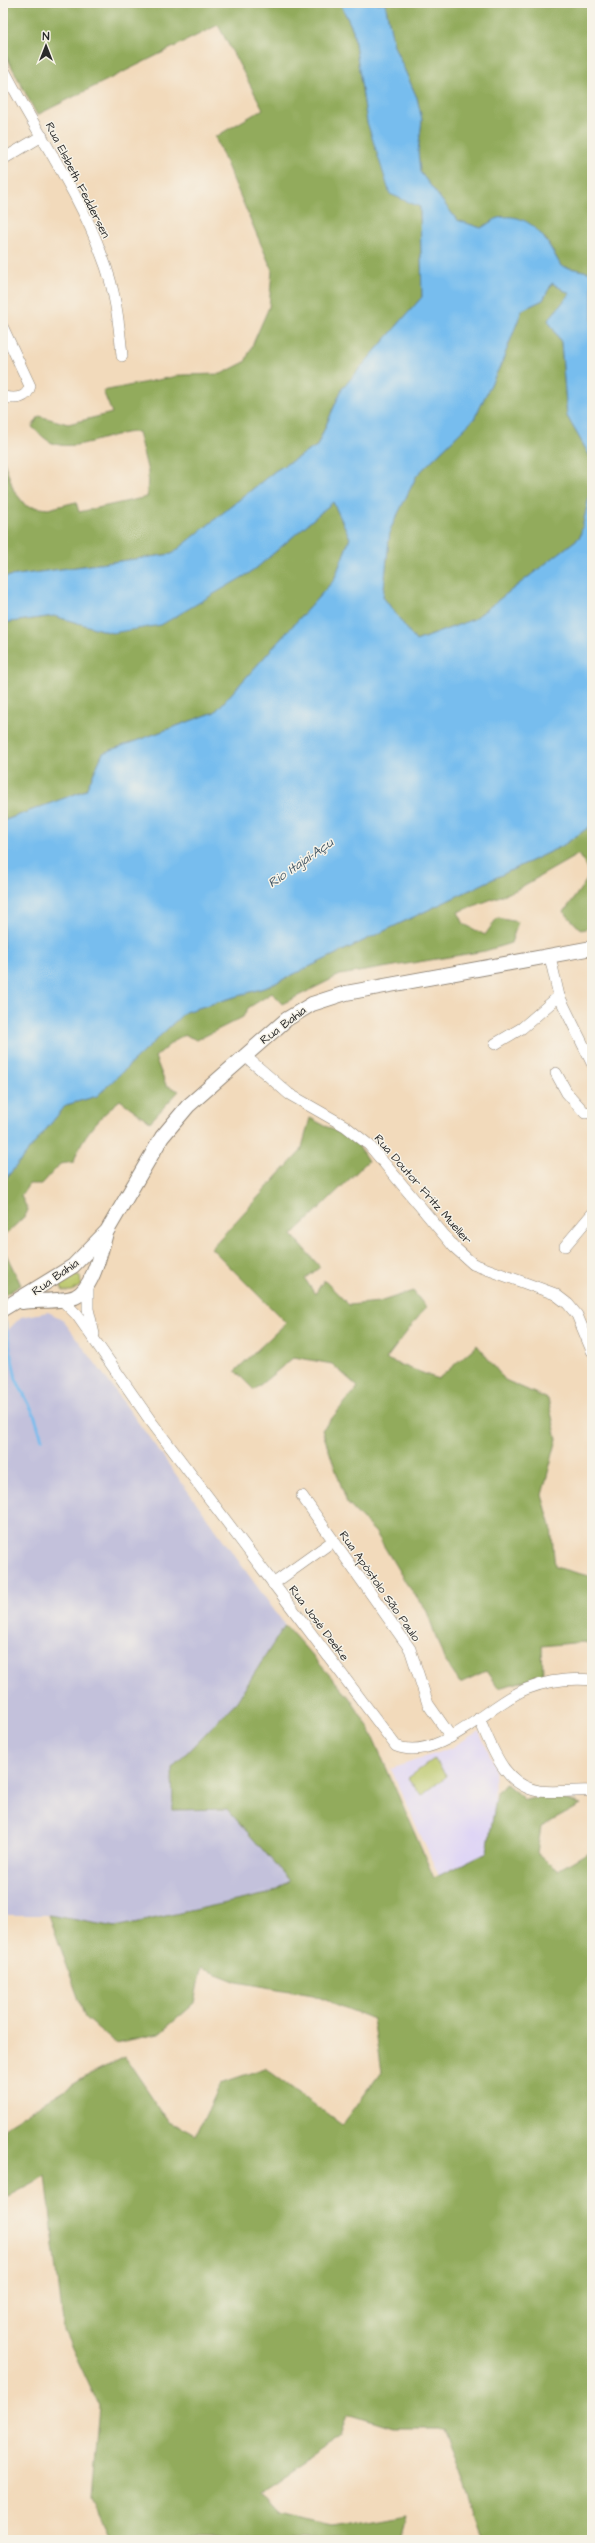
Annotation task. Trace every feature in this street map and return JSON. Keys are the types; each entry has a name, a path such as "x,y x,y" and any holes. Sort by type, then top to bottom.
{"main road":[{"name":"Rua Bahia","path":"8,1307 73,1266 106,1231 162,1137 188,1106 244,1055 287,1019 312,1004 335,995 550,957 592,948"},
{"name":"Rua Bahia","path":"8,1307 76,1296 88,1284 96,1266 106,1231"},
{"path":"73,1266 84,1273 88,1284"},
{"path":"52,1280 54,1291 60,1298"}],"street":[{"name":"Rua Elsbeth Feddersen","path":"3,68 89,223 103,256 112,286 122,356"},
{"path":"3,159 42,136"},
{"path":"3,328 30,386 28,393 23,397 3,397"},
{"path":"550,957 559,996 592,1064"},
{"path":"495,1044 522,1028 559,996"},
{"name":"Rua Doutor Fritz Mueller","path":"244,1055 289,1094 345,1126 369,1145 454,1247 473,1264 555,1294 568,1304 577,1315 592,1351"},
{"path":"556,1073 579,1108 586,1113 592,1112"},
{"path":"565,1246 592,1214"},
{"name":"Rua José Deeke","path":"88,1284 88,1309 96,1340"},
{"name":"Rua José Deeke","path":"60,1298 77,1315 96,1340 150,1420 396,1746 408,1750 420,1749 451,1737 513,1696 538,1685 566,1680 592,1680"},
{"name":"Rua Apóstolo São Paulo","path":"302,1496 410,1649 428,1704 451,1737"},
{"path":"273,1584 334,1541"},
{"path":"479,1718 500,1764 516,1782 527,1788 540,1791 592,1791"}],"shaded area":[{"path":"48,1312 62,1319 285,1625 237,1701 172,1768 173,1810 227,1809 290,1881 268,1894 115,1927 49,1915 3,1915 3,1335 21,1317"},
{"path":"479,1731 494,1764 495,1805 487,1852 439,1876 391,1769 451,1748"}],"green space":[{"path":"3,3 340,3 353,30 367,122 420,207 422,297 342,389 317,446 275,471 172,554 3,577 3,459 14,491 26,506 48,509 76,502 79,512 147,497 148,472 138,432 117,435 75,445 65,445 55,444 49,441 32,427 39,416 68,424 112,413 103,391 182,375 221,374 245,362 269,307 272,270 215,137 263,109 218,25 37,115 3,50"},
{"path":"385,3 592,3 592,273 561,266 546,239 502,216 481,228 457,220 420,172 418,151 422,120 417,98 394,46"},
{"path":"552,283 570,294 548,320 561,342 567,416 592,460 592,484 580,537 474,619 416,641 383,597 390,530 417,475 474,419 502,362 522,310 543,300"},
{"path":"333,502 350,538 334,580 215,712 103,753 86,790 3,821 3,623 54,616 112,633 253,571"},
{"path":"592,825 592,927 581,930 564,912 591,874 579,854 516,890 458,912 464,924 485,935 497,918 518,922 511,943 485,951 340,975 282,1004 272,993 248,1008 243,1017 197,1040 185,1035 176,1039 155,1057 166,1085 179,1091 150,1122 120,1100 99,1120 86,1136 74,1162 60,1164 42,1184 29,1184 21,1196 28,1210 25,1216 4,1236 4,1250 21,1285 3,1296 3,1182 66,1105 97,1096 185,1012 267,987 562,846"},
{"path":"310,1118 356,1142 368,1161 292,1235 320,1267 305,1279 315,1294 324,1280 349,1305 379,1302 413,1291 426,1307 386,1359 438,1379 477,1345 505,1380 548,1399 557,1439 542,1495 551,1526 555,1567 592,1577 592,1644 583,1642 542,1646 543,1676 498,1688 486,1671 460,1683 444,1659 426,1609 406,1583 376,1533 347,1503 322,1430 358,1387 332,1364 294,1357 254,1390 235,1371 286,1323 211,1248 301,1151"},
{"path":"72,1273 80,1276 81,1285 72,1291 63,1291 60,1284 63,1279"},
{"path":"285,1625 349,1697 369,1728 434,1878 487,1852 497,1793 505,1783 525,1800 547,1795 581,1805 541,1827 537,1853 558,1870 592,1850 592,2540 484,2540 445,2428 393,2428 348,2414 341,2436 259,2490 276,2516 333,2528 404,2515 398,2540 111,2540 91,2498 99,2406 64,2331 46,2176 8,2196 3,2193 3,2130 6,2126 90,2074 125,2057 169,2122 196,2135 221,2083 265,2068 342,2125 381,2072 373,2019 313,1995 237,1982 201,1968 194,2004 159,2034 115,2043 85,2017 49,1915 115,1927 268,1894 290,1881 227,1809 173,1810 172,1768 237,1701"},
{"path":"434,1759 447,1776 421,1796 408,1778"}],"water":[{"name":"Rio Itajaí-Açu","path":"340,3 385,3 394,46 417,98 422,120 418,151 420,172 457,220 481,228 500,217 514,217 523,220 532,225 539,232 551,248 561,266 592,273 592,460 567,416 561,342 548,320 570,294 552,283 543,300 522,310 502,362 474,419 417,475 390,530 383,597 416,641 474,619 580,537 592,484 592,825 562,846 267,987 185,1012 97,1096 66,1105 3,1182 3,821 86,790 103,753 215,712 334,580 350,538 333,502 253,571 161,625 112,633 54,616 3,623 3,577 172,554 275,471 317,446 342,389 422,297 420,207 390,194 367,122 353,30"}],"waterway":[{"path":"3,1313 16,1379 34,1414 42,1439"}]}
